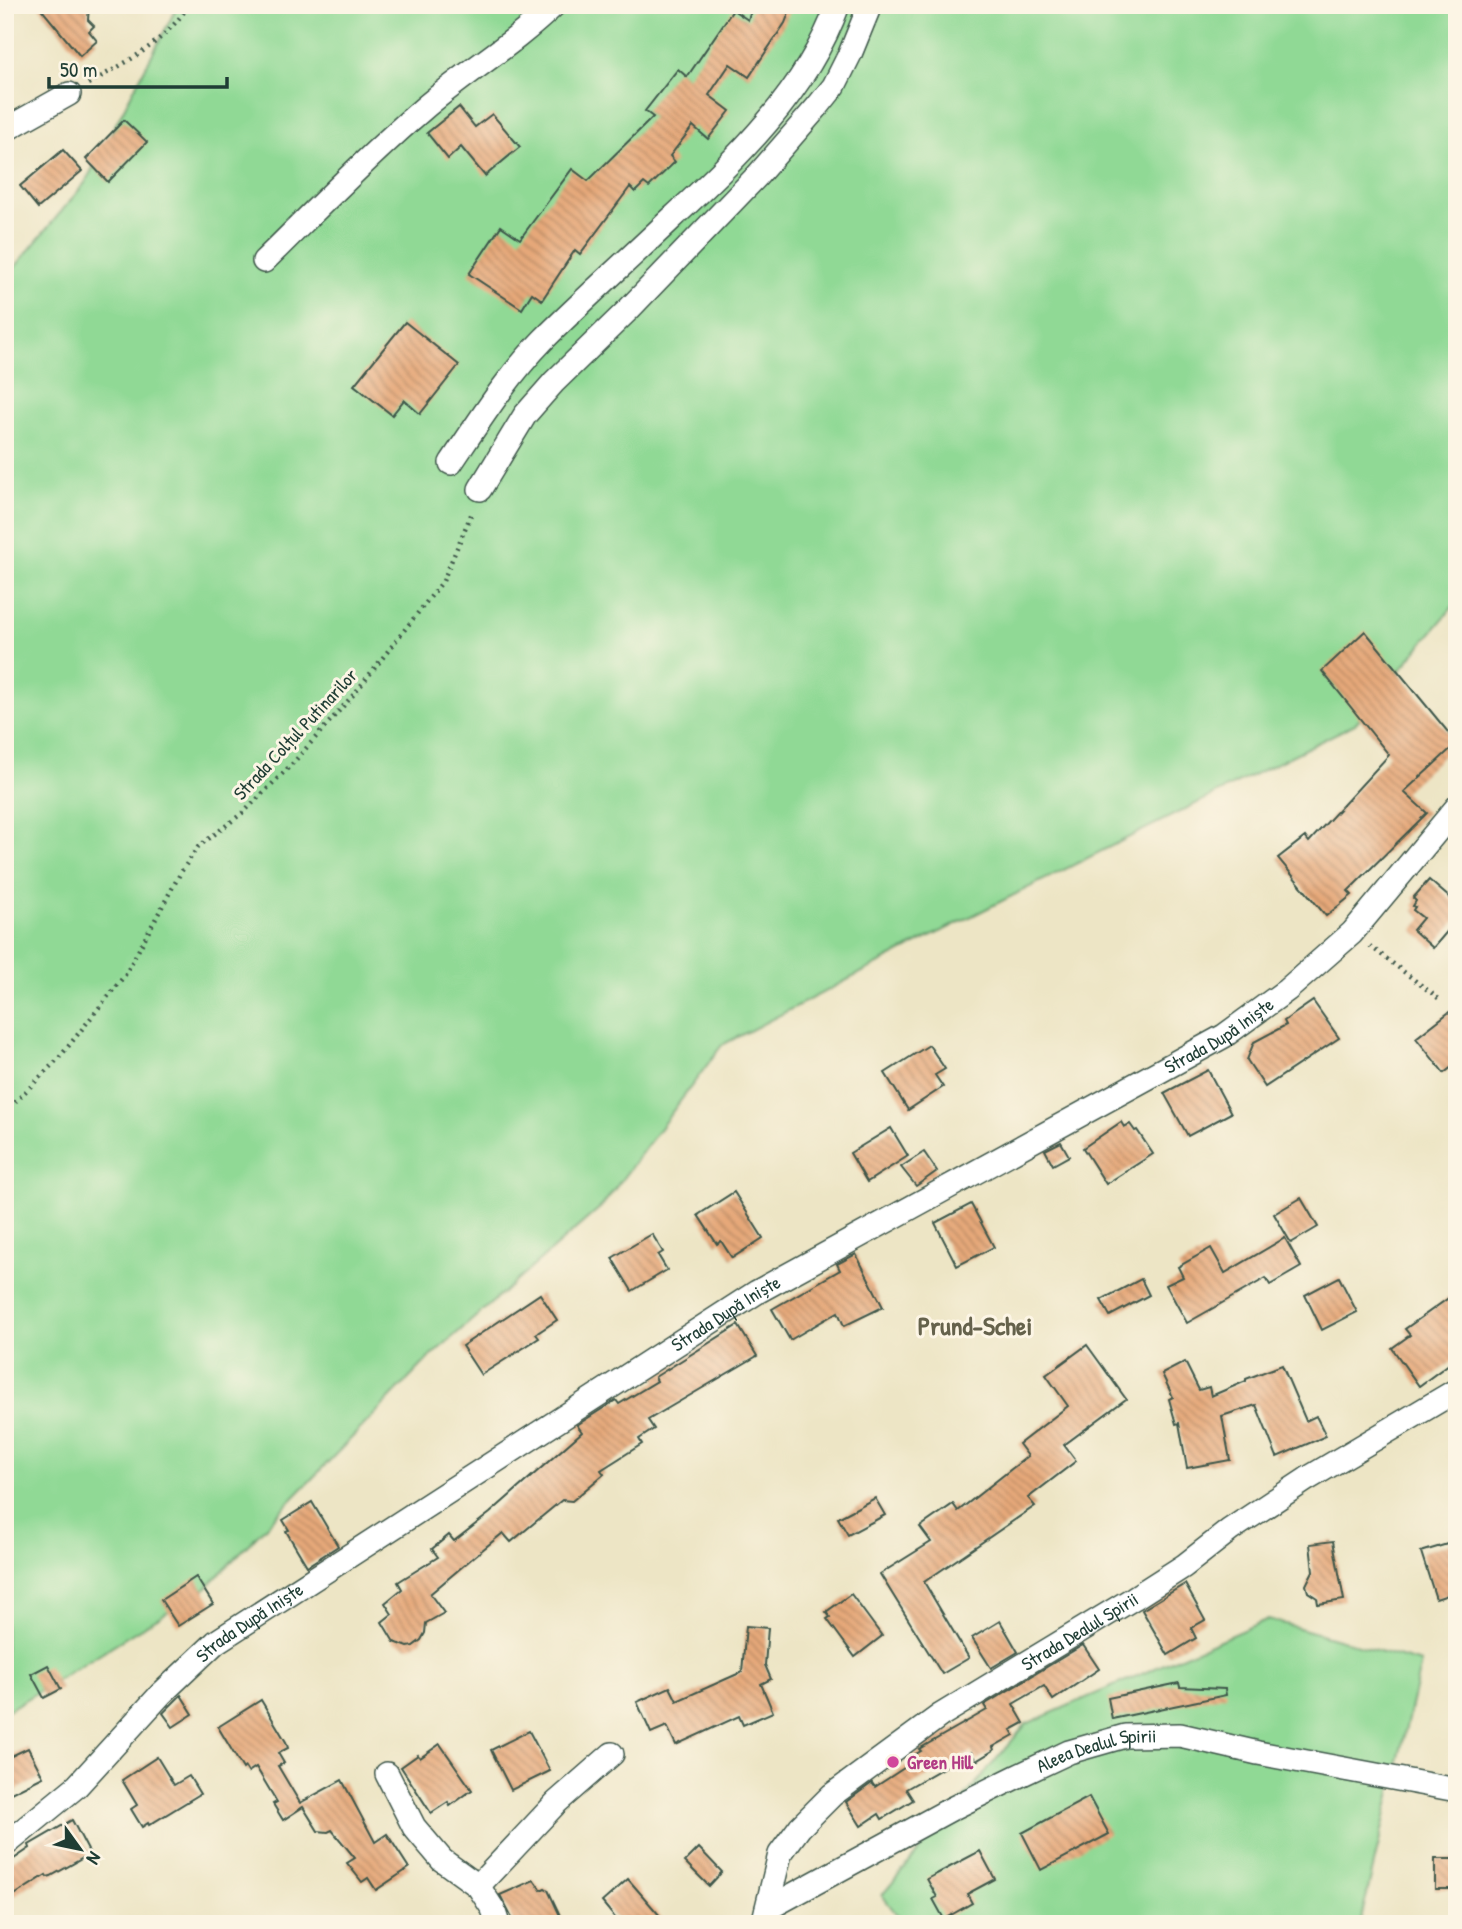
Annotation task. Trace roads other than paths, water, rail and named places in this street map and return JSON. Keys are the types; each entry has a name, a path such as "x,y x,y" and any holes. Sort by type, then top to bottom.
{"street":[{"path":"264,261 425,107 491,59 554,5"},
{"path":"451,463 508,379 543,341 694,198 763,128 820,48 838,5"},
{"path":"480,489 525,415 554,382 648,290 757,176 818,106 834,86 870,5"},
{"path":"5,130 69,94"},
{"name":"Strada După Iniște","path":"5,1845 77,1786 161,1694 216,1642 757,1292 1224,1035 1287,990 1352,933 1457,807"},
{"name":"Strada Dealul Spirii","path":"765,1917 780,1854 800,1827 832,1794 941,1715 1184,1566 1230,1530 1307,1479 1457,1390"},
{"name":"Aleea Dealul Spirii","path":"765,1917 951,1809 1069,1752 1125,1736 1180,1735 1258,1753 1457,1790"},
{"path":"478,1886 558,1802 612,1754"},
{"path":"387,1774 414,1827 442,1860 478,1886 493,1909 498,1924"}],"place":[{"name":"Green Hill","path":"893,1762"}],"district":[{"name":"Prund-Schei","path":"975,1326"}]}
